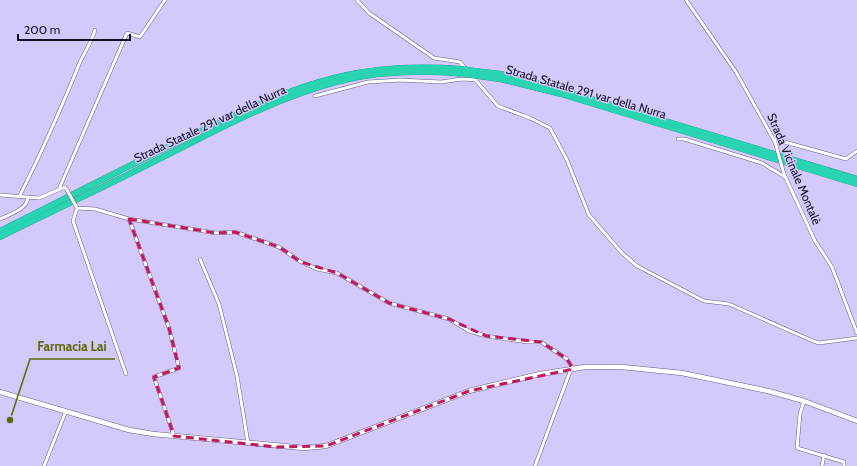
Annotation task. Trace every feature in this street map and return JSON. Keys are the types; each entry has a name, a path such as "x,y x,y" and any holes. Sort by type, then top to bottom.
{"highway":[{"name":"Strada Statale 291 var della Nurra","path":"0,231 177,142 291,90 340,76 411,67 461,69 476,76 501,74 549,86 857,179"},
{"name":"Strada Statale 291 var della Nurra","path":"0,237 240,118 304,92 336,82 376,75 434,72 465,74 506,80 561,94 857,184"}],"street":[{"path":"59,189 127,33 140,37 165,0"},
{"path":"357,0 369,13 434,58 460,62 476,76 498,106 530,118 550,128 568,162 589,215 622,253 637,266 704,301 730,304 819,343 857,338"},
{"name":"Strada Vicinale Montalè","path":"686,0 736,72 774,141 785,176 815,241 832,267 857,333"},
{"path":"19,197 39,157 95,30"},
{"path":"315,96 368,82 400,80 441,82 476,76"},
{"path":"678,139 684,139 762,163 785,176"},
{"path":"774,141 846,159 857,151"},
{"path":"0,195 39,198 65,187 77,208 73,222 126,374"},
{"path":"0,220 24,207 28,203 28,198"},
{"path":"77,208 95,209 129,219 216,233 234,232 279,247 301,262 317,269 337,273 389,303 449,319 469,331 486,336 528,342 541,342 567,358 572,369 535,466"},
{"path":"129,219 169,328 179,368 154,377 174,436"},
{"path":"200,259 219,304 237,376 248,443"},
{"path":"0,392 129,430 174,436 304,448 326,446 469,391 572,369 622,367 668,370 768,391 804,401 857,421"},
{"path":"804,401 800,414 797,448 844,462 844,466"},
{"path":"44,466 66,411"},
{"path":"822,466 824,455"}],"highlighted area":[{"path":"129,219 216,233 235,232 279,247 301,262 337,273 389,303 449,319 486,336 541,342 567,359 573,369 469,391 326,446 277,447 174,436 154,377 179,368 169,328"}],"place":[{"name":"Farmacia Lai","path":"10,420"}]}
